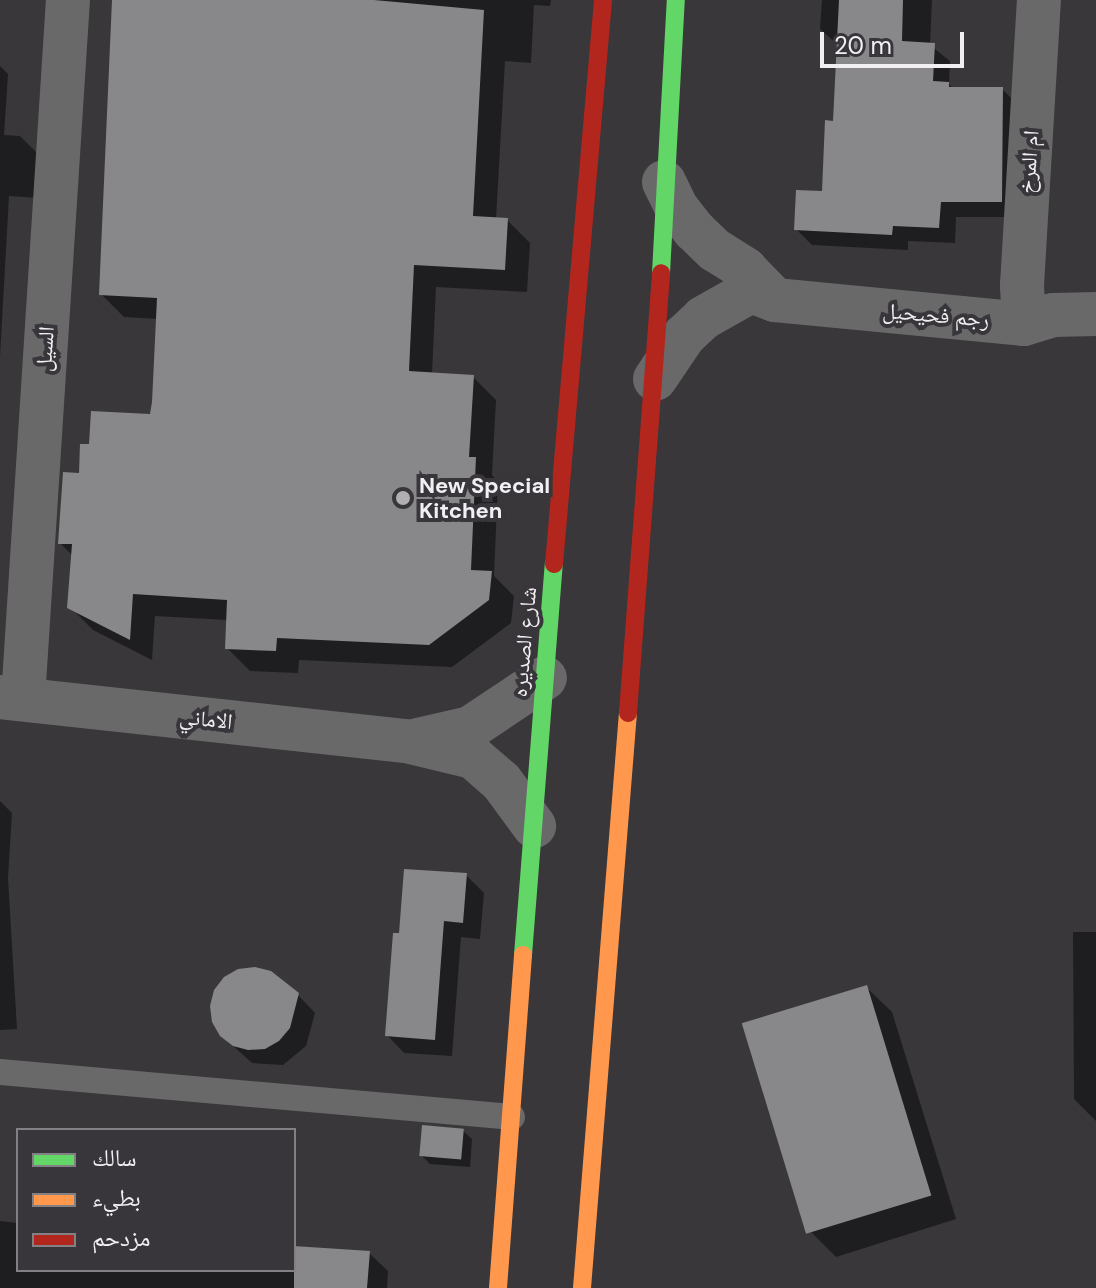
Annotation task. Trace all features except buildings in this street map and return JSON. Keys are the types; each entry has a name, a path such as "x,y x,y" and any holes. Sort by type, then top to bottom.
{"main road":[{"name":"شارع الصديره","path":"498,1288 545,678 603,0"},
{"path":"582,1288 655,379 676,0"}],"street":[{"name":"السيل","path":"11,698 68,0"},
{"name":"ام المرخ","path":"1024,324 1022,285 1039,0"},
{"path":"664,182 676,207 694,230 715,250 745,269 775,300"},
{"name":"رجم فحيحيل","path":"655,379 684,336 726,302 751,291 775,300 1024,324 1053,315 1096,314"},
{"name":"الاماني","path":"411,742 470,728 545,678"},
{"name":"الاماني","path":"11,698 411,742 473,757 501,781 534,826"}],"lane":[{"path":"0,1072 512,1117"}],"traffic: fast":[{"path":"661,273 676,0"},
{"path":"523,955 554,564"}],"traffic: slow":[{"path":"582,1288 628,713"},
{"path":"498,1288 523,955"}],"traffic: jam":[{"path":"554,564 603,0"},
{"path":"628,713 661,273"}],"place":[{"name":"New Special Kitchen","path":"403,498"}]}
